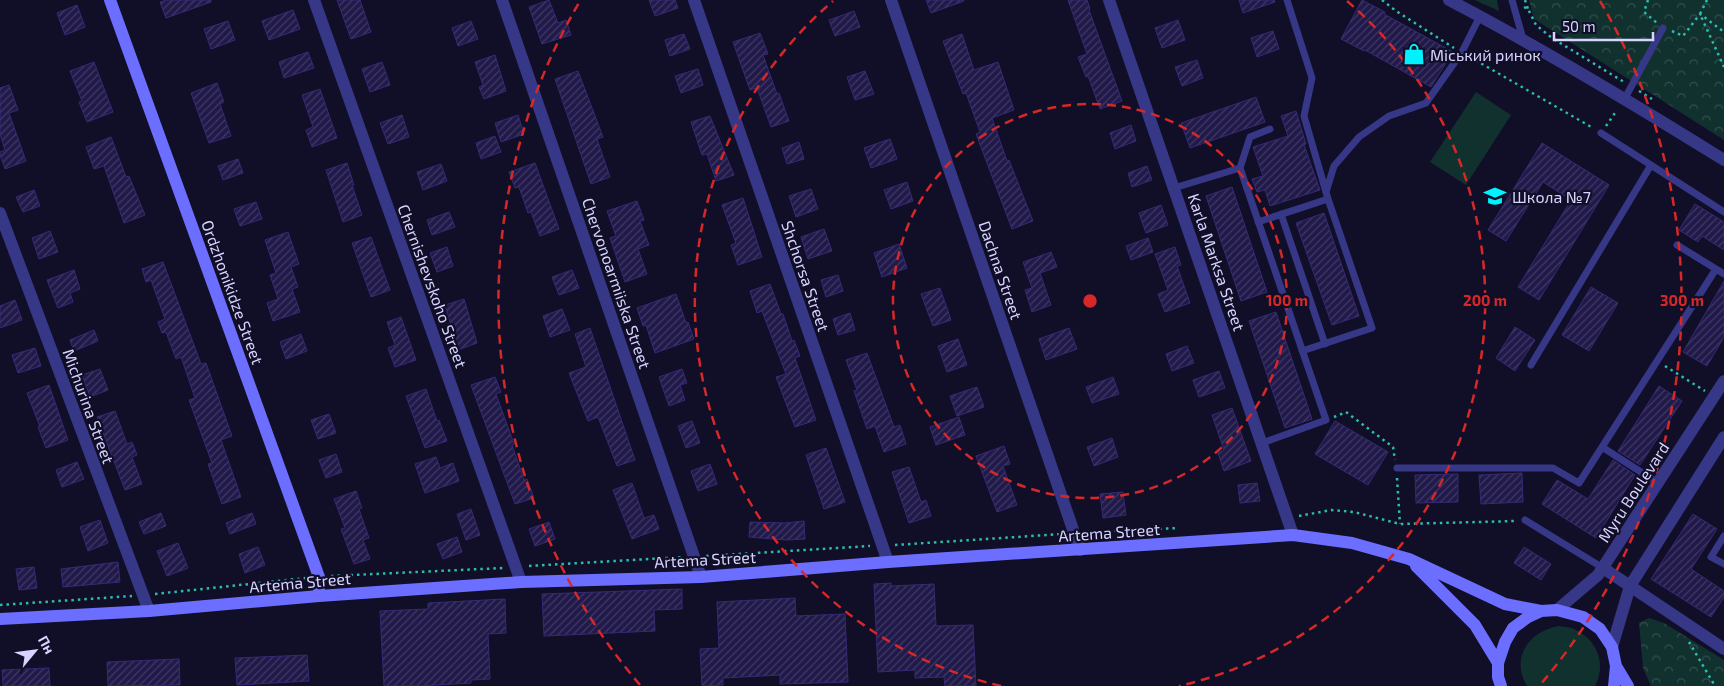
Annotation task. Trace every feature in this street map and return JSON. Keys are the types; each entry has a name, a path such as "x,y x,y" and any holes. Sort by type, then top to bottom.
{"main road":[{"name":"Ordzhonikidze Street","path":"110,0 319,577 319,596"},
{"name":"Artema Street","path":"0,619 148,611 319,596 521,582 701,577 888,562 1294,536 1352,543 1409,559 1505,604 1541,611"},
{"name":"Artema Street","path":"1409,559 1475,625 1498,663"},
{"path":"1501,686 1498,677 1498,663 1505,642 1513,628 1528,616 1541,611 1557,610 1583,616 1600,630 1612,647 1616,666 1614,686"},
{"path":"1616,666 1628,686"}],"street":[{"name":"Chernishevskoho Street","path":"314,0 521,582"},
{"name":"Chervonoarmiiska Street","path":"502,0 701,577"},
{"name":"Shchorsa Street","path":"694,0 888,562"},
{"name":"Dachna Street","path":"891,0 1080,550"},
{"name":"Karla Marksa Street","path":"1109,0 1294,536"},
{"path":"1449,0 1523,39 1625,98 1724,160"},
{"name":"Michurina Street","path":"0,213 148,611"},
{"name":"Myru Boulevard","path":"1557,610 1598,575 1724,381"},
{"path":"1612,647 1630,586 1724,437"},
{"path":"1603,568 1724,649"}],"lane":[{"path":"1287,0 1312,78 1304,116 1327,196 1372,328 1302,351"},
{"path":"1512,2 1523,39"},
{"path":"1327,196 1334,166 1358,137 1389,116 1426,103 1462,52 1480,16"},
{"path":"1625,98 1663,28"},
{"path":"1262,443 1326,420 1240,168 1250,137 1270,129"},
{"path":"1601,133 1724,212"},
{"path":"1531,365 1651,165"},
{"path":"1174,188 1240,168"},
{"path":"1258,222 1327,196"},
{"path":"1281,214 1325,344"},
{"path":"1677,245 1724,274"},
{"path":"1397,468 1554,468 1579,482 1716,269"},
{"path":"1602,447 1658,483"},
{"path":"1525,520 1603,568"},
{"path":"1724,536 1711,557 1724,564"}],"path":[{"path":"1382,0 1396,11 1462,52 1601,133 1625,98"},
{"path":"1525,0 1536,25 1552,38 1655,101"},
{"path":"1648,0 1644,12 1663,28 1684,36 1700,14 1707,0"},
{"path":"1512,2 1528,9"},
{"path":"1700,14 1724,32"},
{"path":"1700,14 1724,67"},
{"path":"1657,361 1714,397"},
{"path":"1326,420 1346,412 1393,447 1397,468 1400,524"},
{"path":"1288,519 1331,510 1354,512 1400,524 1525,520"},
{"path":"0,605 142,595 319,577 1182,528"},
{"path":"1687,638 1714,686"}],"green space":[{"path":"1475,0 1497,0 1499,11"},
{"path":"1529,0 1724,0 1724,140 1534,19"},
{"path":"1476,92 1511,115 1466,185 1430,162"},
{"path":"1649,618 1664,623 1724,660 1724,686 1651,686 1643,668 1639,623"},
{"path":"1558,626 1569,627 1582,633 1594,646 1600,661 1600,669 1595,686 1527,686 1522,675 1521,665 1525,647 1539,634"}],"building":[{"path":"167,0 211,0 211,2 166,18 160,2"},
{"path":"337,0 360,0 371,32 351,39"},
{"path":"549,0 558,23 566,20 571,35 542,44 529,7"},
{"path":"649,0 675,0 678,8 655,16"},
{"path":"926,0 963,0 964,1 931,13"},
{"path":"1068,0 1087,0 1122,101 1100,109 1088,76 1086,77 1078,57 1087,54"},
{"path":"1239,0 1274,0 1275,2 1243,13"},
{"name":"Міський ринок","path":"1362,0 1453,52 1431,87 1365,50 1341,39"},
{"path":"77,5 85,27 65,35 57,13"},
{"path":"293,10 300,29 269,40 262,21"},
{"path":"854,11 860,27 835,36 829,20"},
{"path":"1178,20 1185,40 1162,48 1155,28"},
{"path":"228,21 235,40 211,49 204,29"},
{"path":"471,21 478,39 458,46 452,28"},
{"path":"1273,31 1279,49 1257,57 1251,38"},
{"path":"760,33 768,54 763,55 789,121 771,127 757,88 750,90 733,42"},
{"path":"684,34 690,49 670,56 665,40"},
{"path":"962,34 974,70 998,62 1014,110 992,118 1007,161 1009,160 1033,221 1012,229 976,134 980,132 966,93 963,94 943,41"},
{"path":"308,52 314,68 284,78 279,62"},
{"path":"495,55 506,91 484,99 479,87 483,85 475,62"},
{"path":"1197,60 1203,78 1182,86 1175,67"},
{"path":"94,62 113,112 87,122 79,102 82,101 70,71"},
{"path":"382,62 390,85 370,92 362,69"},
{"path":"698,69 703,85 681,93 675,76"},
{"path":"578,71 603,137 597,139 610,177 591,184 555,79"},
{"path":"865,71 874,94 855,100 847,77"},
{"path":"217,83 224,102 220,104 231,136 209,143 191,93"},
{"path":"9,85 18,110 9,113 26,161 5,169 0,155 0,152 5,150 0,134 0,88"},
{"path":"320,89 337,138 312,147 306,130 313,127 302,95"},
{"path":"1256,97 1265,122 1190,148 1181,123"},
{"path":"1296,111 1306,144 1304,145 1320,190 1270,206 1265,190 1257,192 1252,179 1263,176 1253,147 1288,136 1281,116"},
{"path":"402,115 409,137 388,144 380,123"},
{"path":"518,115 524,134 501,142 495,123"},
{"path":"710,116 734,175 716,181 707,154 702,155 691,122"},
{"path":"1131,125 1136,141 1115,149 1110,133"},
{"path":"495,136 501,152 481,159 476,143"},
{"path":"111,137 126,177 129,176 145,215 124,223 104,166 94,169 86,147"},
{"path":"890,139 897,159 871,168 864,148"},
{"path":"799,142 804,159 787,164 782,148"},
{"path":"1542,143 1609,185 1539,300 1518,287 1571,200 1543,182 1506,241 1488,230"},
{"path":"238,159 243,173 223,180 218,166"},
{"path":"347,163 362,215 343,222 326,170"},
{"path":"535,163 559,229 540,236 531,212 528,213 519,187 515,188 509,172"},
{"path":"441,164 447,181 423,190 417,172"},
{"path":"1147,166 1152,180 1132,187 1128,173"},
{"path":"907,182 913,201 891,209 884,190"},
{"path":"1232,187 1267,292 1241,301 1206,196"},
{"path":"811,189 818,209 796,217 789,196"},
{"path":"34,190 40,206 23,212 16,197"},
{"path":"743,198 762,257 738,265 731,245 736,243 722,205"},
{"path":"637,201 644,220 640,221 649,245 638,249 647,274 625,282 610,238 616,236 607,211"},
{"path":"256,202 262,219 240,226 234,209"},
{"path":"1695,204 1724,222 1724,250 1702,236 1698,242 1679,230"},
{"path":"1161,205 1168,225 1146,233 1139,213"},
{"path":"449,212 455,227 432,235 427,220"},
{"path":"1324,213 1359,316 1332,325 1296,223"},
{"path":"824,229 832,251 808,259 801,237"},
{"path":"50,231 58,252 39,259 32,238"},
{"path":"288,232 299,264 291,267 298,287 292,289 300,312 273,321 267,303 278,299 270,275 276,273 265,240"},
{"path":"371,237 390,290 371,297 352,243"},
{"path":"1148,238 1153,252 1131,260 1126,246"},
{"path":"899,244 907,268 882,277 874,253"},
{"path":"447,247 453,266 437,272 430,253"},
{"path":"1175,247 1181,265 1177,266 1190,303 1165,312 1158,294 1168,290 1155,254"},
{"path":"1051,252 1057,267 1040,273 1051,305 1032,312 1025,290 1032,288 1023,262"},
{"path":"163,262 201,364 206,363 232,436 221,440 241,497 222,504 208,464 212,463 189,400 195,398 181,357 176,359 166,332 162,333 158,322 165,319 151,280 146,282 142,269"},
{"path":"74,270 80,289 70,293 73,302 58,308 47,280"},
{"path":"572,270 579,288 559,295 552,277"},
{"path":"838,275 843,291 826,297 821,280"},
{"path":"1724,281 1724,337 1707,366 1683,352"},
{"path":"770,284 792,341 794,340 800,356 795,358 816,420 795,427 776,377 786,374 762,311 757,313 750,291"},
{"path":"1591,287 1618,303 1589,351 1562,335"},
{"path":"940,288 951,320 933,326 921,294"},
{"path":"676,294 694,339 655,353 646,325 643,326 637,308"},
{"path":"464,299 477,343 458,350 445,305"},
{"path":"15,300 22,320 0,328 0,306"},
{"path":"562,309 570,330 550,337 543,316"},
{"path":"1276,312 1312,419 1285,428 1249,321"},
{"path":"850,313 855,330 838,335 833,319"},
{"path":"401,317 416,360 395,367 388,348 395,345 387,322"},
{"path":"1515,327 1535,340 1515,371 1496,358"},
{"path":"590,328 635,460 617,466 598,417 588,421 569,373 586,367 575,334"},
{"path":"1069,328 1077,349 1046,360 1039,339"},
{"path":"94,330 98,341 74,351 70,340"},
{"path":"301,334 307,351 286,359 280,342"},
{"path":"958,339 967,365 947,372 938,346"},
{"path":"1187,346 1194,363 1172,371 1166,354"},
{"path":"35,348 41,366 18,373 12,355"},
{"path":"867,353 894,427 900,425 906,444 884,452 875,426 867,429 854,391 857,390 846,360"},
{"path":"100,369 108,390 90,397 82,375"},
{"path":"682,369 687,383 680,385 685,400 669,406 659,377"},
{"path":"1219,371 1225,388 1199,397 1193,380"},
{"path":"495,377 501,392 496,394 514,444 512,445 524,480 527,479 534,498 515,504 471,385"},
{"path":"1113,377 1119,394 1092,403 1086,387"},
{"path":"49,385 68,440 46,448 27,393"},
{"path":"1659,386 1682,401 1640,465 1618,451"},
{"path":"977,387 984,407 957,416 950,396"},
{"path":"426,389 437,421 439,420 447,441 425,448 406,396"},
{"path":"1232,408 1251,461 1224,471 1218,453 1224,450 1212,415"},
{"path":"115,411 127,444 132,442 137,455 132,457 142,484 125,490 97,417"},
{"path":"329,414 336,433 318,439 311,420"},
{"path":"959,417 965,435 936,445 930,427"},
{"path":"692,421 700,443 686,448 678,426"},
{"path":"1335,421 1388,452 1368,485 1315,454"},
{"path":"1112,438 1118,457 1094,466 1087,447"},
{"path":"1004,446 1010,464 1003,466 1017,505 997,512 976,456"},
{"path":"826,448 845,502 824,509 806,455"},
{"path":"336,454 342,472 326,478 319,460"},
{"path":"436,457 440,468 453,463 459,481 425,493 415,464"},
{"path":"1613,460 1635,475 1596,538 1542,504 1557,480 1588,499"},
{"path":"77,462 84,479 62,487 56,470"},
{"path":"710,464 717,484 698,491 691,471"},
{"path":"909,467 921,502 926,500 931,516 909,523 892,472"},
{"path":"1522,473 1523,502 1481,504 1479,475"},
{"path":"1458,474 1458,502 1416,503 1415,475"},
{"path":"632,483 644,518 654,515 659,529 632,539 613,490"},
{"path":"1257,483 1260,501 1240,503 1238,485"},
{"path":"356,491 362,508 359,509 369,538 363,540 370,559 354,564 341,529 345,528 334,499"},
{"path":"1123,492 1126,515 1103,518 1100,494"},
{"path":"471,509 480,535 466,540 457,514"},
{"path":"161,513 166,526 144,534 139,522"},
{"path":"252,513 256,524 230,534 226,523"},
{"path":"1693,514 1717,529 1691,569 1724,591 1724,597 1711,617 1651,579"},
{"path":"100,520 108,543 88,551 80,527"},
{"path":"804,521 805,539 786,540 749,537 750,522 785,523"},
{"path":"549,522 555,539 535,546 529,529"},
{"path":"457,537 462,552 443,559 437,544"},
{"path":"178,543 188,568 167,576 157,551"},
{"path":"258,547 265,565 245,573 239,554"},
{"path":"1524,547 1551,564 1541,580 1514,563"},
{"path":"118,562 120,582 63,587 61,569"},
{"path":"34,567 37,588 19,590 16,569"},
{"path":"891,583 891,586 934,584 936,626 973,625 976,686 945,686 944,677 915,678 915,670 878,672 874,584"},
{"path":"682,589 682,609 654,610 655,631 544,636 542,594"},
{"path":"795,598 796,616 845,614 848,682 780,684 780,675 723,678 723,685 702,686 700,649 719,648 717,602"},
{"path":"505,599 506,633 488,634 490,679 471,680 471,683 384,686 380,611 428,609 428,603"},
{"path":"307,655 309,681 237,685 235,658"},
{"path":"179,659 180,685 108,686 107,662"},
{"path":"49,668 50,686 3,686 2,670"}],"place":[{"name":"Міський ринок","path":"1414,54"},
{"name":"Школа №7","path":"1495,196"}]}
